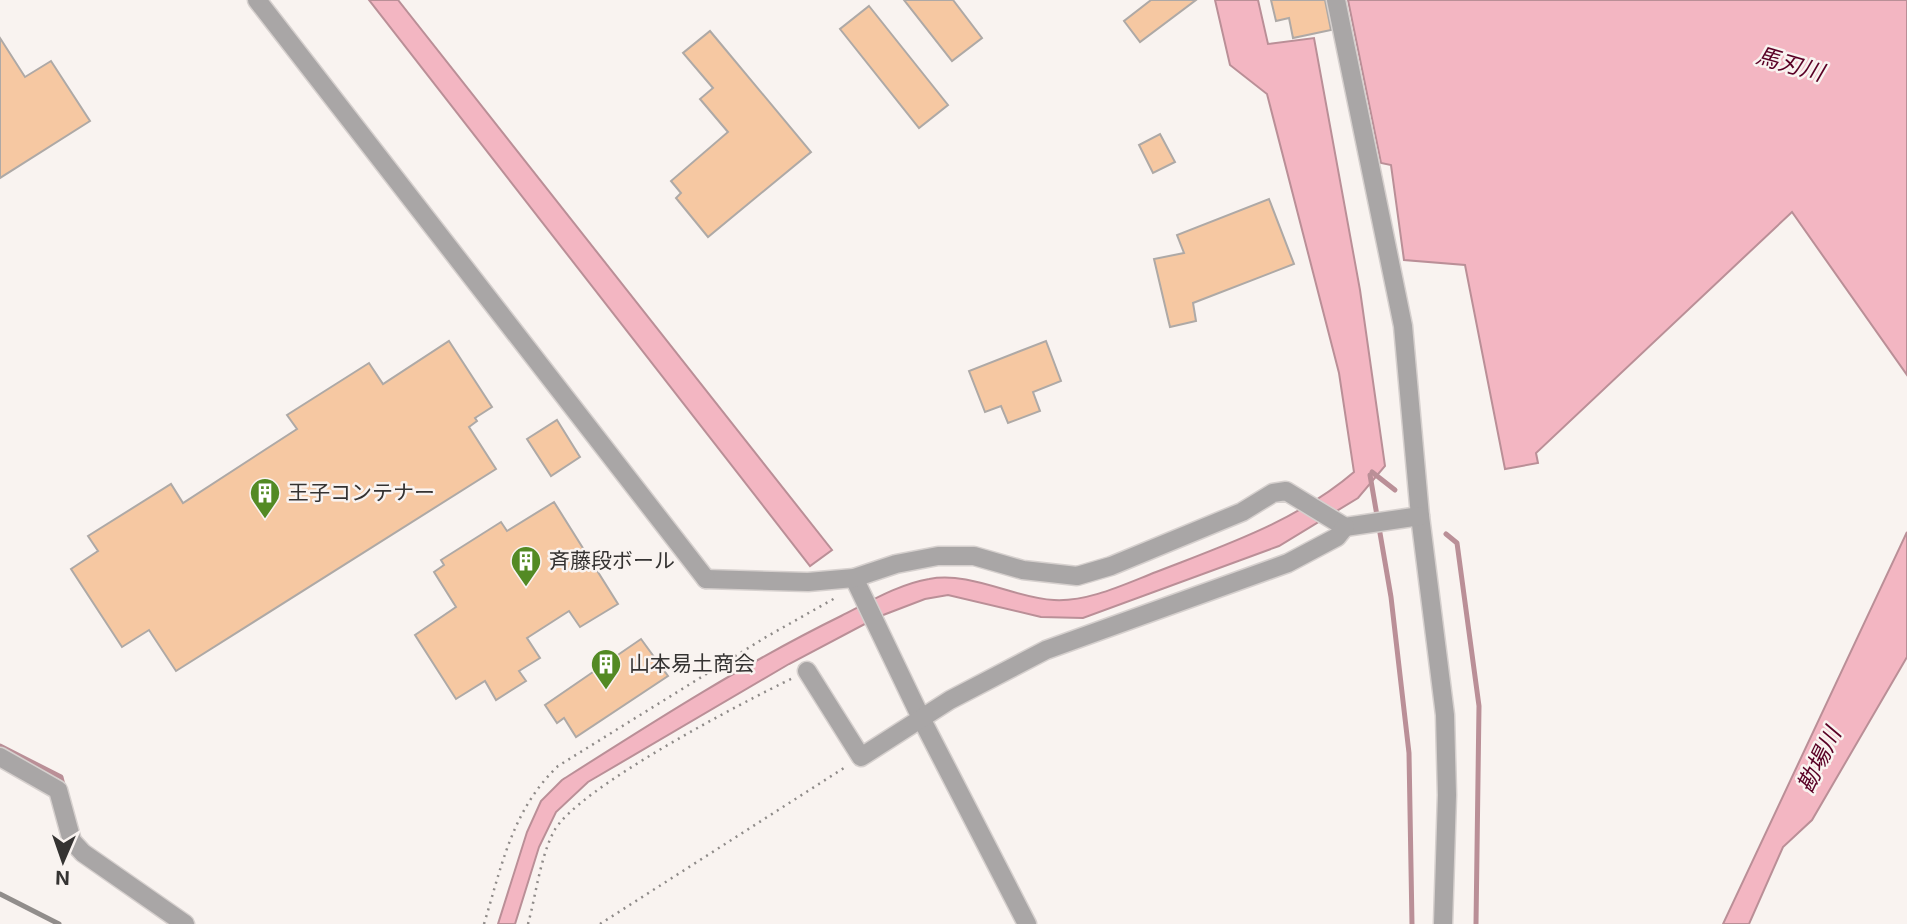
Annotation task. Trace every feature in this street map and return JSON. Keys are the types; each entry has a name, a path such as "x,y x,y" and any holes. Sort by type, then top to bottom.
{"street":[{"path":"257,0 706,579 808,582 857,588 896,564 938,556 974,556 1023,570 1077,576 1111,566 1242,512 1273,493 1286,491 1346,524 1420,516"},
{"path":"1336,0 1403,326 1420,516 1445,715 1447,795 1443,924"},
{"path":"807,671 861,757 950,700 1046,650 1288,563 1337,537 1346,524"},
{"path":"857,588 1027,924"},
{"path":"0,757 58,790 72,841 83,853 185,924"}],"path":[{"path":"484,924 520,814 538,786 558,766 766,637 857,588"},
{"path":"528,924 554,832 566,815 658,753 807,671"},
{"path":"600,924 861,757"}],"water":[{"path":"369,0 398,0 832,550 810,566"},
{"path":"1215,0 1258,0 1268,44 1314,38 1360,290 1385,466 1358,498 1279,546 1083,618 1041,617 948,595 925,599 878,617 789,664 588,782 556,812 539,847 515,924 498,924 527,832 541,801 562,780 700,694 805,634 884,594 929,579 960,579 1054,600 1093,595 1260,530 1309,504 1354,472 1339,373 1267,94 1230,65"},
{"name":"馬刃川","path":"1348,0 1907,0 1907,375 1792,212 1536,453 1538,463 1505,469 1465,265 1404,260 1391,165 1381,163"},
{"name":"勘場川","path":"1907,532 1907,657 1812,820 1783,847 1749,924 1723,924"}],"building":[{"path":"904,0 953,0 982,38 952,61"},
{"path":"1151,0 1196,0 1140,42 1124,21"},
{"path":"1271,0 1325,0 1331,30 1293,38 1289,18 1276,21"},
{"path":"869,6 948,105 919,128 840,29"},
{"path":"710,31 811,152 708,237 676,198 681,193 671,181 728,132 700,99 713,88 683,53"},
{"path":"0,38 25,77 51,61 90,121 0,178"},
{"path":"1160,134 1175,162 1153,173 1139,145"},
{"path":"1269,199 1294,264 1193,303 1196,321 1170,327 1154,259 1184,253 1177,235"},
{"name":"王子コンテナー","path":"449,341 492,407 475,418 477,421 469,427 496,469 176,671 149,630 122,647 71,569 98,551 88,536 171,484 183,503 297,429 287,415 369,363 383,384"},
{"path":"1046,341 1061,381 1033,392 1040,411 1008,423 1001,406 985,412 969,371"},
{"path":"557,420 580,457 551,476 527,439"},
{"name":"斉藤段ボール","path":"554,502 618,604 580,627 569,611 527,638 540,658 519,671 526,681 496,700 485,681 456,699 415,635 456,607 434,572 444,565 441,560 501,522 507,531"},
{"name":"山本易土商会","path":"641,639 668,676 576,737 564,718 557,723 545,705"}],"waterway":[{"path":"1372,472 1395,490"},
{"path":"1370,475 1391,597 1409,753 1412,924"},
{"path":"1446,534 1457,543 1479,706 1476,924"},
{"path":"0,746 61,777 64,789"}],"railway":[{"path":"0,894 59,924"}],"place":[{"name":"王子コンテナー","path":"265,520"},
{"name":"斉藤段ボール","path":"526,588"},
{"name":"山本易土商会","path":"606,691"}]}
